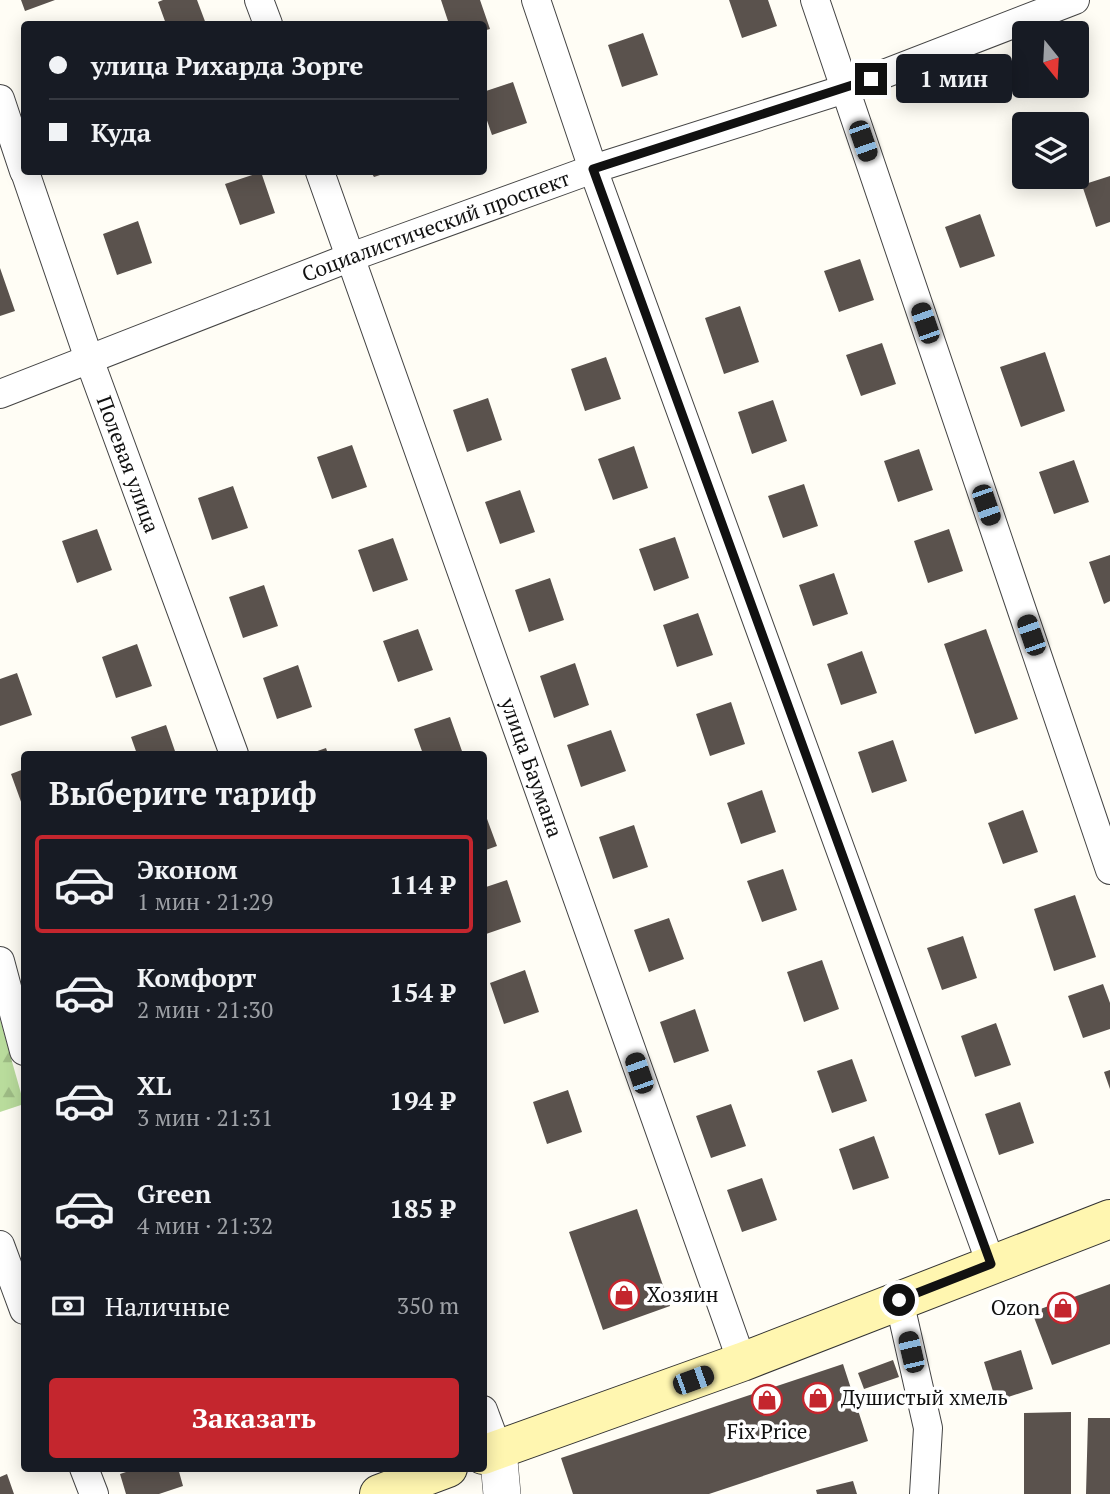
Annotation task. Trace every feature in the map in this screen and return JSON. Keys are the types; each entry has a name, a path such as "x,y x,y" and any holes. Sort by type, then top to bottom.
{"main road":[{"path":"491,1452 742,1362 1110,1219"},
{"path":"379,1494 437,1472"}],"street":[{"path":"259,0 267,21"},
{"path":"536,0 593,169 991,1264"},
{"path":"815,0 1110,870"},
{"name":"Социалистический проспект","path":"0,394 351,257 593,169 845,89 1074,0"},
{"name":"Полевая улица","path":"0,99 21,159"},
{"name":"Полевая улица","path":"26,175 89,359 233,751"},
{"name":"улица Баумана","path":"321,175 742,1362"},
{"path":"0,961 21,1040"},
{"path":"0,1245 21,1302"},
{"path":"899,1300 928,1428 924,1494"},
{"path":"487,1431 502,1494"},
{"path":"85,1472 93,1494"}],"green space":[{"path":"0,1019 21,1093 21,1105 0,1112"}],"building":[{"path":"21,0 55,0 25,11"},
{"path":"197,0 205,21 165,21 158,2"},
{"path":"441,0 480,0 490,29 487,30 487,21 448,21"},
{"path":"729,0 768,0 777,26 742,38"},
{"path":"643,33 658,75 622,87 608,45"},
{"path":"513,82 527,123 492,135 487,121 487,91"},
{"path":"252,175 262,175 275,213 240,225 225,184"},
{"path":"1110,176 1110,222 1096,227 1083,189 1089,189 1089,183"},
{"path":"980,214 995,256 960,268 945,227"},
{"path":"138,221 152,263 117,275 103,234"},
{"path":"860,259 874,300 839,312 824,271"},
{"path":"0,268 15,311 0,316"},
{"path":"740,306 759,362 724,374 705,318"},
{"path":"882,343 896,384 861,396 846,355"},
{"path":"1045,352 1065,411 1021,427 1000,367"},
{"path":"606,357 621,399 585,411 571,369"},
{"path":"488,398 502,440 467,452 453,410"},
{"path":"773,400 787,441 752,454 738,412"},
{"path":"352,445 367,487 332,499 317,457"},
{"path":"634,446 648,488 613,500 598,459"},
{"path":"919,449 933,490 898,502 884,461"},
{"path":"1074,460 1089,502 1054,514 1039,472"},
{"path":"804,484 818,526 783,538 768,496"},
{"path":"233,486 248,528 212,540 198,498"},
{"path":"520,490 535,532 500,544 485,502"},
{"path":"97,529 112,570 77,583 62,541"},
{"path":"949,529 963,571 928,583 914,541"},
{"path":"675,537 689,578 654,591 639,549"},
{"path":"393,538 408,580 373,592 358,550"},
{"path":"1110,555 1110,601 1104,604 1089,562"},
{"path":"834,573 848,614 813,626 799,585"},
{"path":"550,578 564,620 529,632 515,590"},
{"path":"264,585 278,626 243,638 229,597"},
{"path":"698,613 713,655 677,667 663,625"},
{"path":"418,629 433,670 398,682 383,641"},
{"path":"986,629 1018,719 975,734 944,644"},
{"path":"137,644 152,686 116,698 102,657"},
{"path":"862,651 877,693 841,705 827,664"},
{"path":"575,663 589,705 554,718 540,676"},
{"path":"298,665 312,707 277,719 263,678"},
{"path":"17,673 32,715 0,726 0,679"},
{"path":"731,702 745,744 710,756 696,714"},
{"path":"450,717 462,751 422,751 414,729"},
{"path":"166,725 175,751 136,751 131,737"},
{"path":"611,730 626,771 581,787 567,745"},
{"path":"893,740 907,781 872,793 858,752"},
{"path":"21,770 21,802 11,774"},
{"path":"762,790 776,832 741,844 727,803"},
{"path":"1023,810 1038,852 1003,864 988,823"},
{"path":"487,819 497,846 487,850"},
{"path":"634,825 648,867 613,879 599,837"},
{"path":"783,869 797,910 762,922 747,881"},
{"path":"507,880 521,922 487,934 487,887"},
{"path":"1075,895 1096,957 1054,971 1034,909"},
{"path":"669,918 684,959 649,972 634,930"},
{"path":"963,936 977,978 942,990 927,948"},
{"path":"822,960 839,1009 804,1022 787,972"},
{"path":"525,970 539,1012 504,1024 490,983"},
{"path":"1103,984 1110,1003 1110,1029 1083,1038 1068,996"},
{"path":"695,1009 709,1051 674,1063 660,1022"},
{"path":"996,1023 1011,1065 975,1077 961,1036"},
{"path":"852,1059 867,1101 832,1113 817,1071"},
{"path":"1110,1070 1110,1089 1104,1072"},
{"path":"568,1090 582,1132 547,1144 533,1102"},
{"path":"1020,1102 1034,1143 999,1155 985,1114"},
{"path":"731,1104 746,1146 711,1158 696,1116"},
{"path":"874,1136 889,1178 853,1190 839,1149"},
{"path":"762,1178 777,1220 742,1232 727,1190"},
{"path":"637,1209 670,1306 603,1330 569,1232"},
{"path":"1110,1284 1110,1344 1052,1365 1032,1312"},
{"path":"1021,1350 1033,1389 996,1401 984,1362"},
{"path":"893,1360 899,1377 864,1389 858,1373"},
{"path":"843,1364 868,1441 709,1494 573,1494 561,1458"},
{"path":"1071,1412 1071,1494 1024,1494 1024,1413"},
{"path":"1088,1418 1110,1418 1110,1494 1086,1494"},
{"path":"179,1472 183,1486 159,1494 126,1494 120,1474"},
{"path":"7,1474 14,1494 0,1494 0,1477"},
{"path":"853,1481 857,1494 817,1494 816,1490"}],"place":[{"name":"Хозяин","path":"624,1295"},
{"name":"Ozon","path":"1063,1308"},
{"name":"Душистый хмель","path":"818,1398"},
{"name":"Fix Price","path":"767,1400"}],"route":[{"path":"871,79 593,169 991,1264 899,1300"}]}
